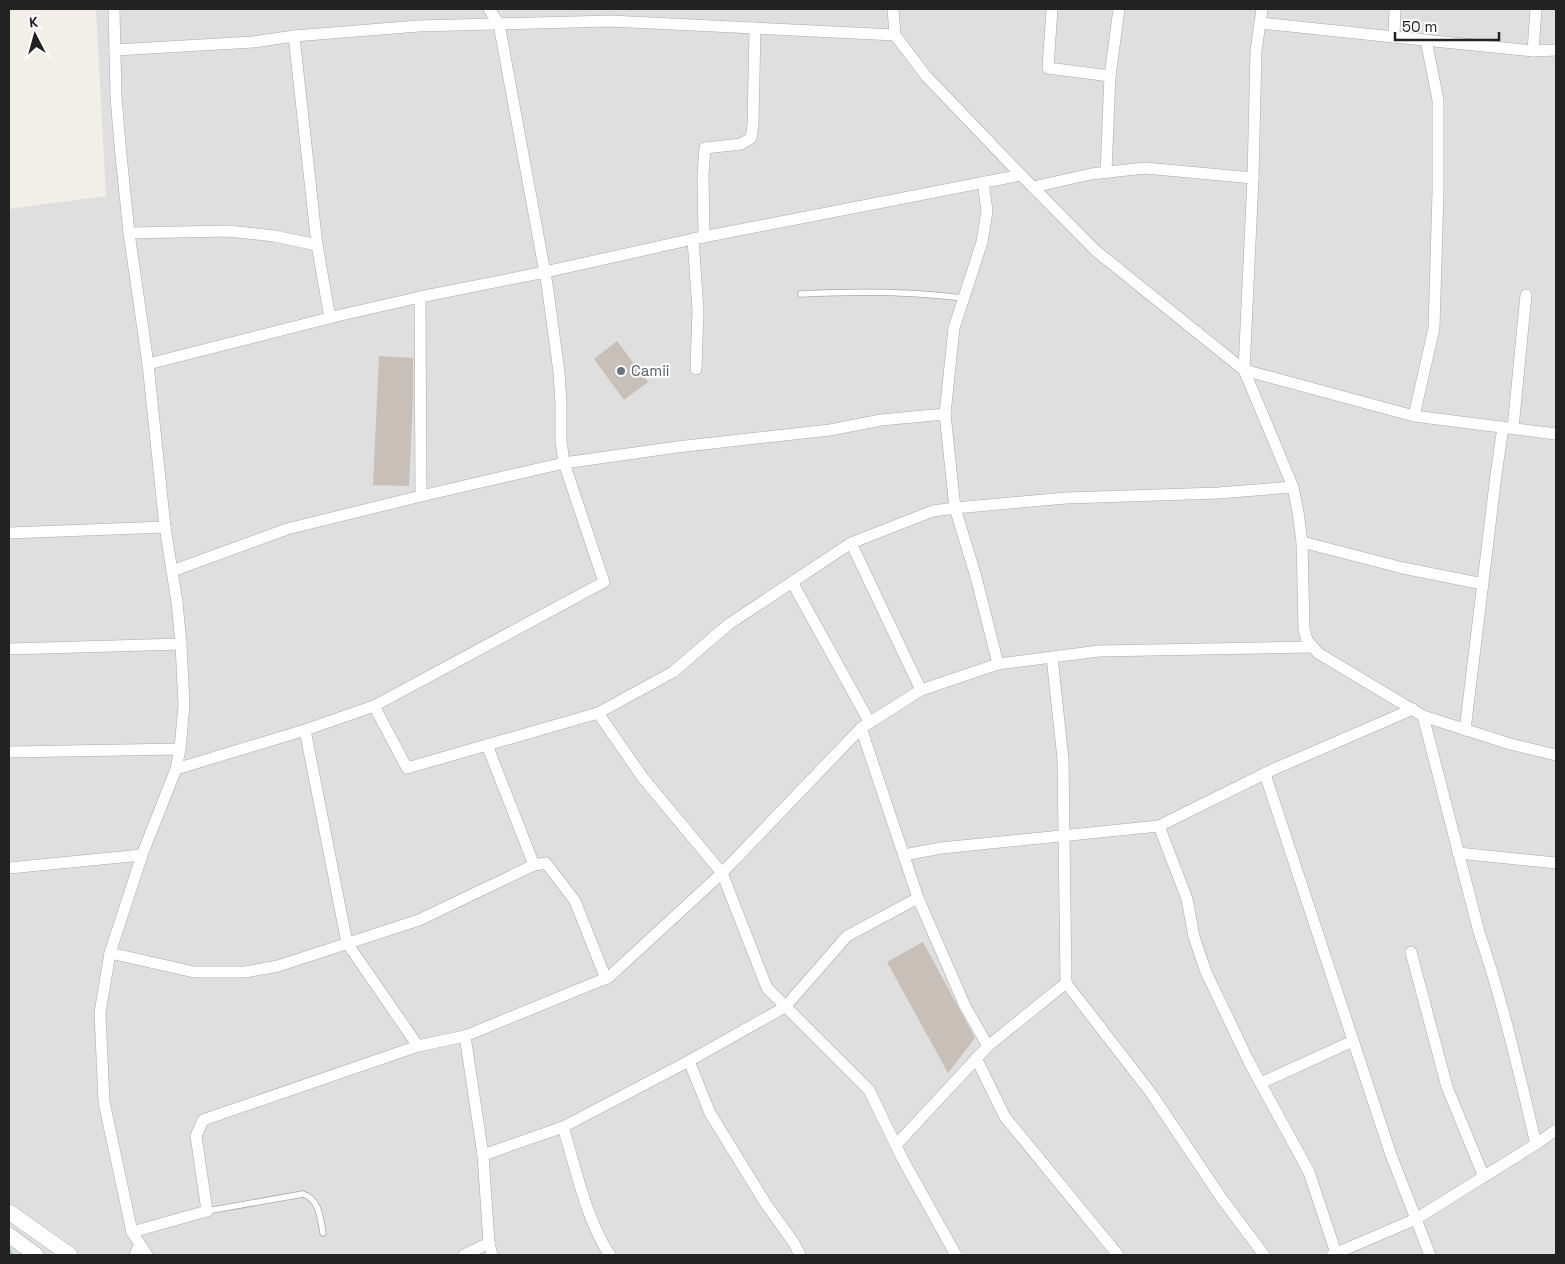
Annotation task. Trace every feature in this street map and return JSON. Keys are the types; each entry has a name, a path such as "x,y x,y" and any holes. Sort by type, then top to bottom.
{"street":[{"path":"114,9 116,97 129,233 148,364 165,527 181,644 184,706 176,769 142,855 110,953 100,1014 104,1102 132,1232 147,1255"},
{"path":"176,769 305,730 374,706 604,582 564,463 561,441 559,372 545,272 499,24 489,9"},
{"path":"893,9 895,35 926,76 1021,175 1096,251 1244,370 1414,416 1556,434"},
{"path":"1052,9 1048,68 1110,76"},
{"path":"1106,172 1110,76 1119,9"},
{"path":"1262,9 1256,51 1253,178 1244,370 1293,487 1302,542 1304,629 1312,647 1318,653 1423,716 1510,744 1556,754"},
{"path":"1394,37 1395,9"},
{"path":"1533,51 1536,9"},
{"path":"115,50 253,42 294,36 420,26 610,21 895,35"},
{"path":"1260,22 1533,51 1556,50"},
{"path":"696,369 699,238 705,148 741,144 751,138 753,126 755,28"},
{"path":"294,36 317,245 330,318"},
{"path":"1414,416 1434,328 1438,211 1438,100 1426,40"},
{"path":"1033,187 1091,174 1146,168 1253,178"},
{"path":"148,364 420,297 699,238 1021,175"},
{"path":"983,182 986,211 982,242 954,328 945,414 954,508 976,576 998,664"},
{"path":"129,233 228,231 274,236 317,245"},
{"path":"1465,730 1496,474 1508,428 1526,295"},
{"path":"420,297 421,496"},
{"path":"172,571 287,529 564,463 677,447 830,430 881,420 945,414"},
{"path":"374,706 407,768 598,713 673,672 729,624 851,542 933,511 1066,498 1218,493 1293,487"},
{"path":"9,533 165,527"},
{"path":"851,542 921,690"},
{"path":"1302,542 1402,568 1483,584"},
{"path":"792,582 866,725 918,898 964,1006 988,1046"},
{"path":"9,649 181,644"},
{"path":"132,1232 207,1211 196,1136 203,1120 418,1046 465,1036 606,978 722,874 866,725 921,690 998,664 1100,651 1312,647"},
{"path":"1052,657 1063,759 1066,983 1151,1093 1222,1199 1264,1255"},
{"path":"904,855 941,848 1159,826 1265,774 1413,709"},
{"path":"598,713 643,778 722,874 767,988 869,1090 896,1145 956,1255"},
{"path":"1423,716 1479,932 1512,1039 1536,1144"},
{"path":"305,730 347,943 418,1046"},
{"path":"487,745 534,865"},
{"path":"9,752 180,749"},
{"path":"1265,774 1391,1155 1430,1255"},
{"path":"1159,826 1187,899 1194,937 1206,972 1261,1083 1309,1172 1334,1254 1416,1219 1556,1130"},
{"path":"1458,852 1556,863"},
{"path":"9,868 142,855"},
{"path":"110,953 194,972 228,973 278,966 419,920 534,865 546,864 575,900 606,978"},
{"path":"483,1155 563,1127 689,1061 786,1007 847,936 918,898"},
{"path":"1411,952 1447,1087 1484,1177"},
{"path":"896,1145 988,1046 1066,983"},
{"path":"465,1036 483,1155 489,1243 492,1255"},
{"path":"1261,1083 1353,1041"},
{"path":"976,1058 1005,1117 1118,1255"},
{"path":"689,1061 710,1113 800,1255"},
{"path":"563,1127 591,1218 604,1247 610,1255"},
{"path":"9,1212 70,1255"},
{"path":"9,1235 36,1255"},
{"path":"464,1255 489,1243"},
{"path":"135,1255 140,1244"}],"lane":[{"path":"802,294 891,291 963,298"},
{"path":"207,1211 303,1194 313,1199 317,1204 323,1233"}],"shaded area":[{"path":"96,9 1556,9 1556,1255 9,1255 9,209 106,196"}],"building":[{"name":"Camii","path":"617,341 648,382 624,400 594,359"},
{"path":"379,356 413,358 409,486 373,485"},
{"path":"923,942 975,1038 948,1073 887,962"}],"waterway":[{"path":"9,1250 11,1255"}],"place":[{"name":"Camii","path":"621,371"}]}
